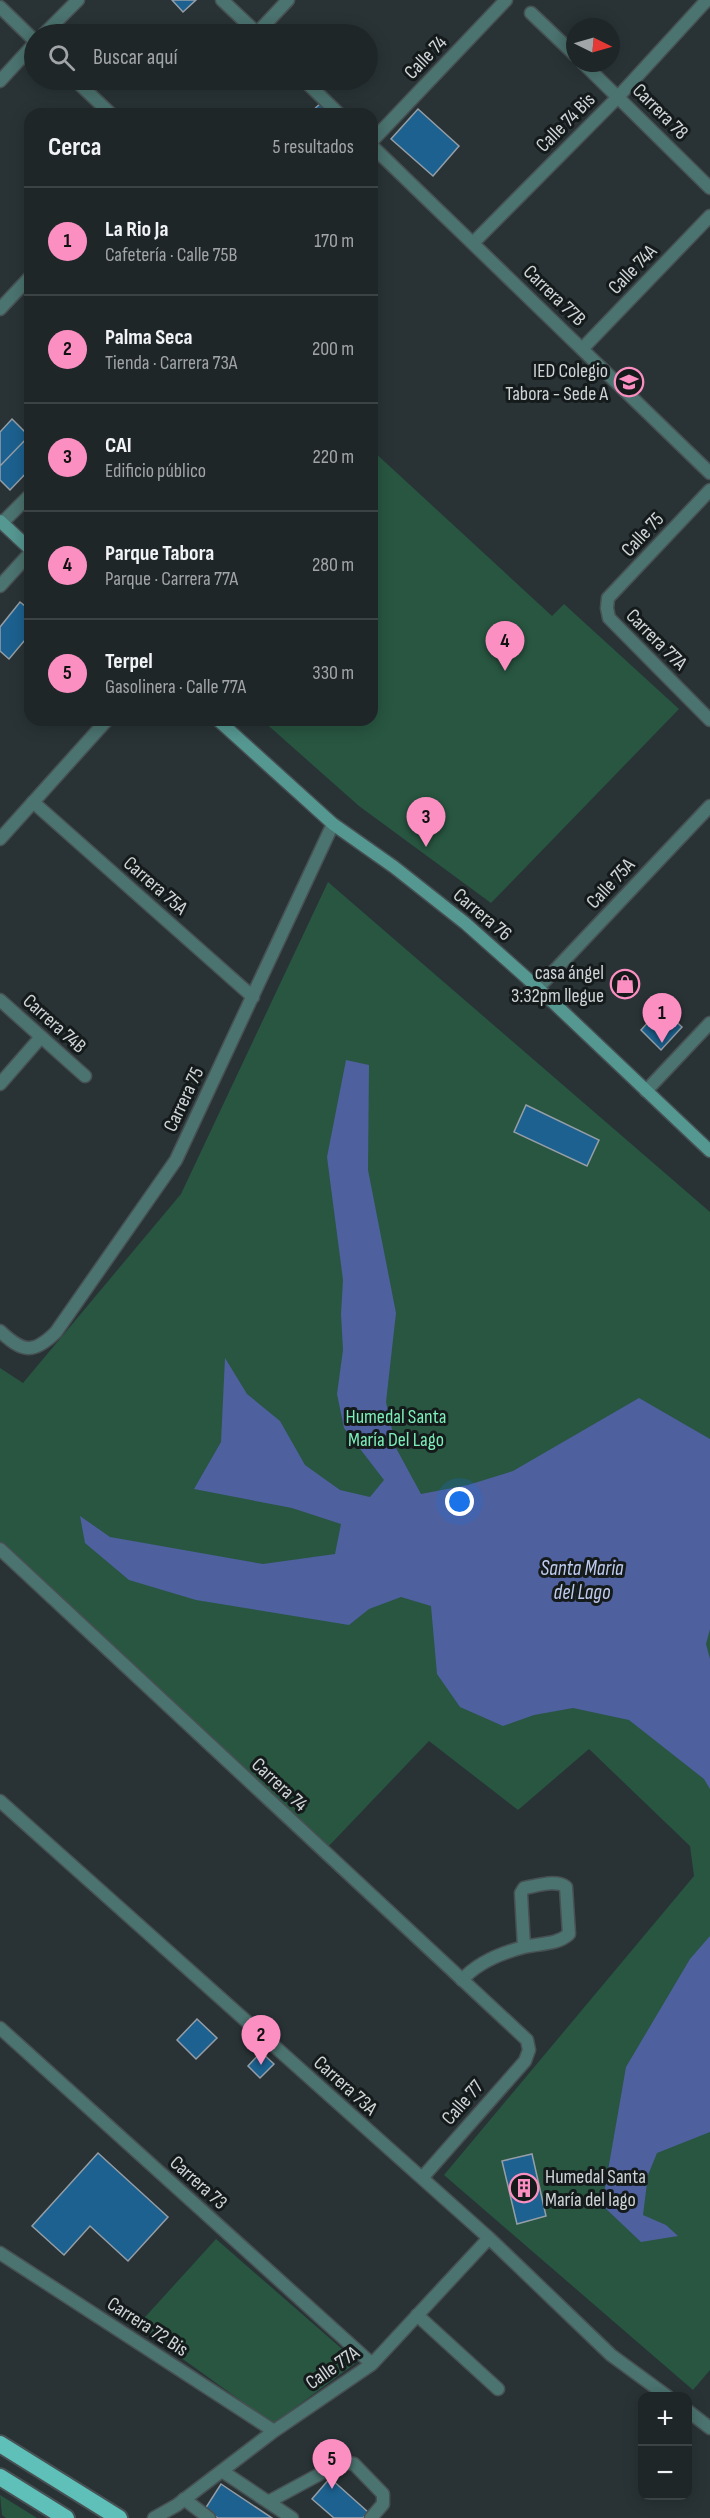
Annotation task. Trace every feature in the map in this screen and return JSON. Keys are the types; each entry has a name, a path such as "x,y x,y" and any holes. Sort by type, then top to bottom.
{"highway":[{"path":"0,2444 119,2518"},
{"path":"0,2477 66,2518"}],"main road":[{"path":"1,522 24,545"},
{"name":"Carrera 76","path":"225,726 333,824 394,867 465,923 538,988 710,1152"}],"street":[{"path":"54,24 78,0"},
{"path":"222,0 247,24"},
{"path":"267,24 288,0"},
{"name":"Calle 74","path":"378,135 506,0"},
{"name":"Calle 74 Bis","path":"473,243 618,97 707,0"},
{"path":"0,7 24,32"},
{"path":"531,13 566,46"},
{"path":"0,81 24,53"},
{"name":"Carrera 78","path":"592,72 710,188"},
{"path":"86,90 105,108"},
{"path":"314,90 333,108"},
{"name":"Carrera 77B","path":"378,152 710,473"},
{"name":"Calle 74A","path":"582,349 710,216"},
{"path":"0,309 24,284"},
{"name":"Calle 75","path":"607,608 608,598 710,490"},
{"path":"1,522 24,501"},
{"path":"0,586 24,558"},
{"name":"Carrera 77A","path":"607,608 609,618 710,720"},
{"path":"0,839 102,726"},
{"name":"Carrera 75A","path":"33,802 254,996"},
{"name":"Calle 75A","path":"538,988 710,806"},
{"name":"Carrera 75","path":"0,1332 16,1347 25,1349 43,1345 56,1332 176,1160 333,824"},
{"name":"Carrera 74B","path":"0,1000 85,1076"},
{"path":"646,1091 710,1023"},
{"path":"0,1084 41,1037"},
{"name":"Carrera 74","path":"0,1549 527,2040 530,2050"},
{"name":"Carrera 73A","path":"0,1801 489,2238 611,2355 661,2392"},
{"path":"462,1980 485,1960 524,1947 562,1940 569,1934 566,1887 563,1884 554,1883 524,1888 521,1893 524,1947"},
{"name":"Carrera 73","path":"0,2028 372,2364"},
{"name":"Calle 77","path":"422,2178 525,2061 530,2050"},
{"name":"Calle 77A","path":"154,2518 180,2502 274,2431 372,2364 489,2238"},
{"name":"Carrera 72 Bis","path":"0,2253 274,2431"},
{"path":"417,2315 498,2389"},
{"path":"692,2415 710,2428"},
{"path":"268,2502 342,2462 347,2462 354,2464 383,2493 383,2504 371,2518"},
{"path":"222,2471 292,2518"},
{"path":"173,2518 180,2502 209,2518"}],"green space":[{"path":"378,456 552,616 564,604 679,709 491,903 359,806 269,726 378,726"},
{"name":"Humedal Santa María Del Lago","path":"328,882 710,1212 710,2370 693,2390 444,2175 694,1876 690,1846 589,1749 518,1810 429,1741 325,1850 0,1548 0,1368 23,1383 181,1194"},
{"path":"216,2239 357,2362 273,2424 137,2326"},
{"path":"0,2495 37,2518 6,2518 2,2515"}],"water":[{"name":"Santa Maria del Lago","path":"346,1060 369,1065 368,1170 396,1313 386,1402 396,1448 421,1494 468,1485 513,1471 639,1398 710,1439 710,1629 706,1644 710,1659 710,1789 704,1779 629,1720 573,1708 534,1715 503,1726 460,1707 437,1674 431,1606 401,1597 369,1609 349,1625 196,1600 129,1580 85,1543 80,1516 110,1537 263,1564 335,1554 341,1524 292,1508 194,1489 221,1442 225,1358 247,1394 280,1421 305,1465 340,1490 370,1497 384,1480 344,1428 337,1394 343,1350 341,1314 343,1280 327,1157"},
{"path":"710,1936 710,2132 657,2153 648,2175 643,2215 666,2225 678,2236 641,2242 602,2205 626,2067 690,1959"}],"building":[{"path":"172,0 196,0 183,12"},
{"path":"322,102 328,108 316,108"},
{"path":"418,109 459,146 433,176 391,139"},
{"path":"12,419 24,431 24,441 0,466 0,432"},
{"path":"24,441 24,475 10,490 0,480 0,466"},
{"path":"20,602 24,605 24,641 9,659 0,651 0,627"},
{"path":"661,1008 682,1027 661,1050 641,1030"},
{"path":"526,1105 599,1140 587,1166 514,1132"},
{"path":"197,2019 217,2038 196,2059 177,2040"},
{"path":"261,2052 274,2064 260,2078 248,2066"},
{"path":"98,2153 168,2217 128,2261 90,2226 64,2255 32,2226"},
{"name":"Humedal Santa María del lago","path":"532,2154 546,2216 517,2224 502,2161"},
{"path":"330,2478 368,2512 363,2518 334,2518 312,2499"},
{"path":"221,2484 272,2518 218,2518 205,2509"}],"place":[{"name":"IED Colegio Tabora - Sede A","path":"629,382"},
{"name":"Parque Tabora","path":"505,671"},
{"name":"CAI","path":"426,847"},
{"name":"casa ángel 3:32pm llegue","path":"625,984"},
{"name":"La Rio Ja","path":"662,1043"},
{"name":"Palma Seca","path":"261,2065"},
{"name":"Humedal Santa María del lago","path":"524,2188"},
{"name":"Terpel","path":"332,2489"}]}
